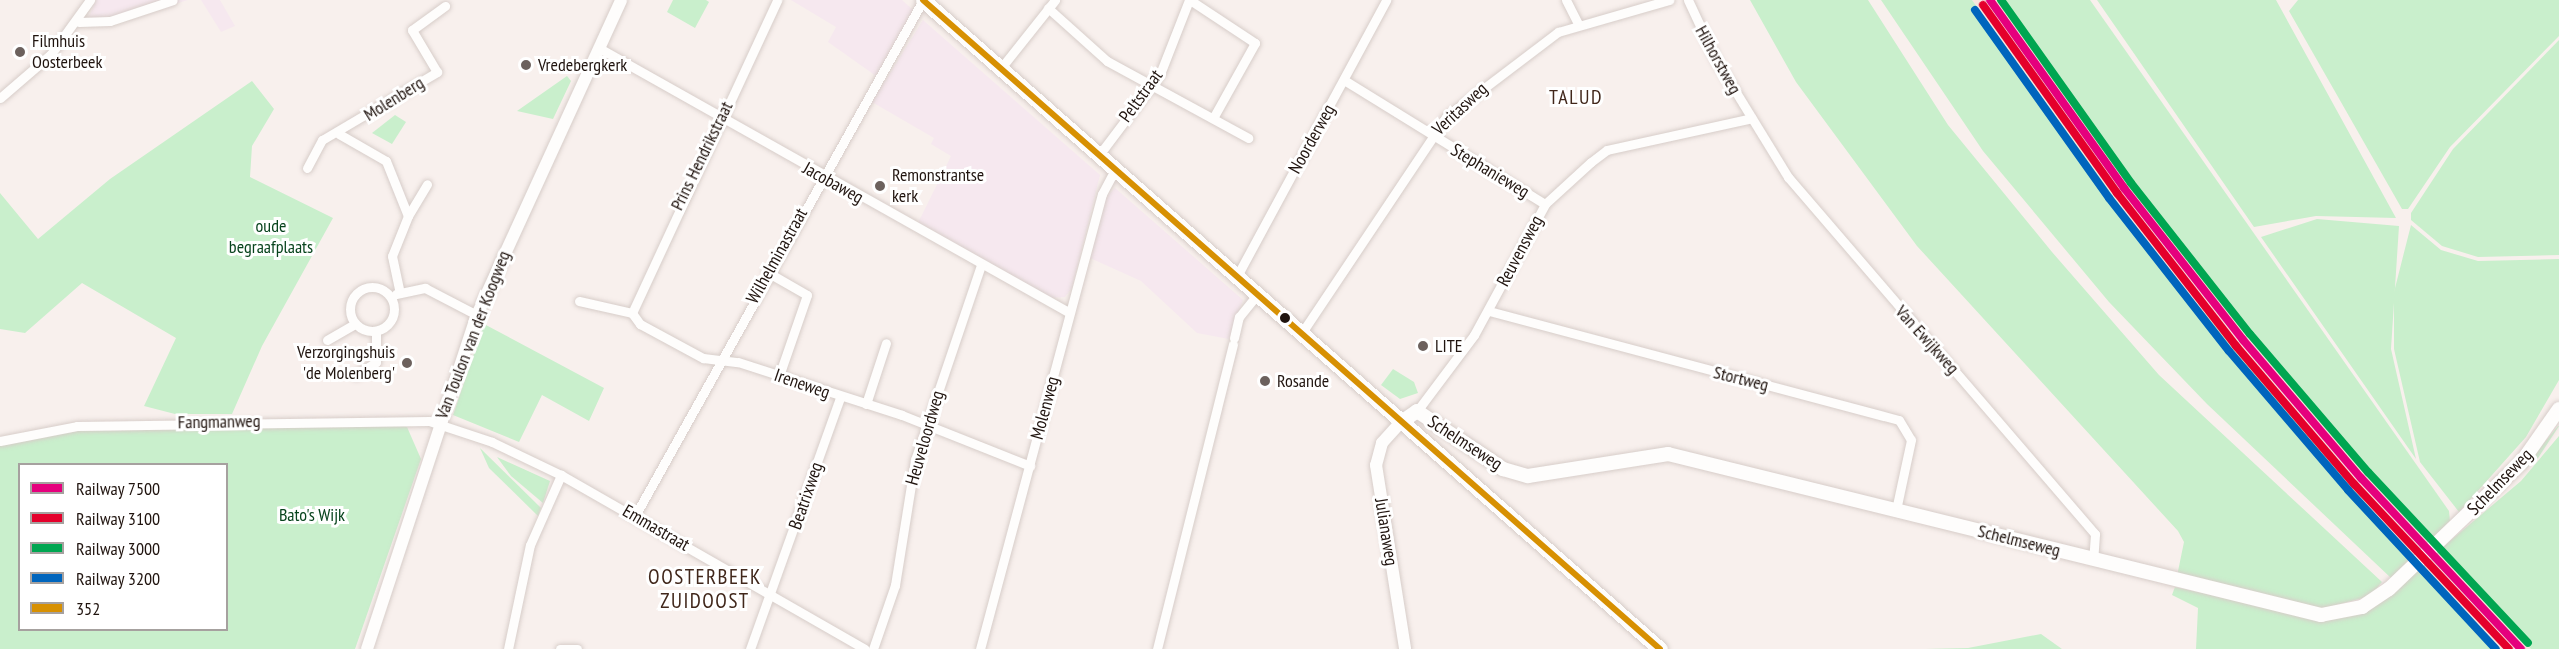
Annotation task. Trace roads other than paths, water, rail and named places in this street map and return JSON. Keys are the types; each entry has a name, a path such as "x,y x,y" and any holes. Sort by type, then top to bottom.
{"main road":[{"path":"923,0 1237,276 1400,423 1660,649"},
{"name":"Schelmseweg","path":"1417,411 1503,469 1528,476 1668,454 2321,615 2362,607 2399,581 2526,458 2559,410"},
{"name":"Reuvensweg","path":"1400,423 1417,411"}],"street":[{"path":"0,98 79,22 90,0"},
{"path":"79,22 110,21 173,0"},
{"name":"Van Toulon van der Koogweg","path":"367,649 477,315 620,0"},
{"name":"Prins Hendrikstraat","path":"632,313 777,0"},
{"name":"Wilhelminastraat","path":"636,514 767,272 923,0"},
{"path":"1001,68 1055,0"},
{"path":"1190,0 1255,43 1213,118"},
{"name":"Peltstraat","path":"1099,155 1153,84 1190,0"},
{"name":"Noorderweg","path":"1237,276 1386,0"},
{"path":"1566,0 1580,25"},
{"name":"Veritasweg","path":"1301,334 1431,135 1542,40 1580,25 1669,0"},
{"name":"Hilhorstweg","path":"1688,0 1752,118"},
{"name":"Molenberg","path":"306,168 322,140 339,134 437,72 412,30 445,6"},
{"path":"1048,8 1107,61 1153,84 1248,138"},
{"name":"Jacobaweg","path":"599,48 720,120 1070,313"},
{"name":"Stephanieweg","path":"1344,80 1545,204"},
{"name":"Reuvensweg","path":"1417,411 1490,311 1545,204 1607,150 1752,118"},
{"name":"Van Ewijkweg","path":"1752,118 1817,215 2095,534 2093,560"},
{"name":"Molenberg","path":"339,134 386,161 408,216"},
{"name":"Molenweg","path":"980,649 1102,194 1115,170"},
{"path":"376,331 391,320 392,301 399,290 392,256 408,216 427,184"},
{"name":"Heuveloordweg","path":"873,649 895,585 927,424 981,265"},
{"path":"767,272 807,296 780,376"},
{"path":"355,324 351,303 360,291 374,288 392,301"},
{"path":"399,290 425,288 477,315"},
{"path":"1157,649 1239,317 1257,295"},
{"name":"Ireneweg","path":"579,301 632,313 640,324 693,354 780,376 927,424 1030,466"},
{"name":"Stortweg","path":"1490,311 1899,420 1911,441 1896,510"},
{"path":"327,340 355,324 376,331"},
{"path":"356,375 376,362 376,331"},
{"path":"866,404 886,343"},
{"name":"Beatrixweg","path":"750,649 771,596 840,396"},
{"name":"Fangmanweg","path":"0,441 77,426 286,421 439,425"},
{"name":"Julianaweg","path":"1400,423 1382,443 1376,465 1405,649"},
{"name":"Emmastraat","path":"439,425 492,442 636,514 771,596 865,649"},
{"path":"508,649 530,545 561,475"},
{"path":"560,649 577,649"}],"rail line":[{"name":"7500","path":"1990,0 2124,188 2243,340 2361,478 2521,649"},
{"name":"3000","path":"2001,0 2131,183 2250,334 2368,472 2528,643"},
{"name":"3100","path":"1983,5 2117,193 2236,346 2354,484 2509,649"},
{"name":"3200","path":"1975,10 2109,198 2229,351 2348,490 2496,649"}],"place":[{"name":"Filmhuis Oosterbeek","path":"20,52"},
{"name":"Vredebergkerk","path":"526,65"},
{"name":"Remonstrantse kerk","path":"880,186"},
{"name":"LITE","path":"1423,346"},
{"name":"Verzorgingshuis 'de Molenberg'","path":"407,363"},
{"name":"Rosande","path":"1265,381"}],"district":[{"name":"TALUD","path":"1576,97"},
{"name":"OOSTERBEEK ZUIDOOST","path":"705,589"}],"park label":[{"name":"oude begraafplaats","path":"271,237"},
{"name":"Bato's Wijk","path":"312,515"}]}
